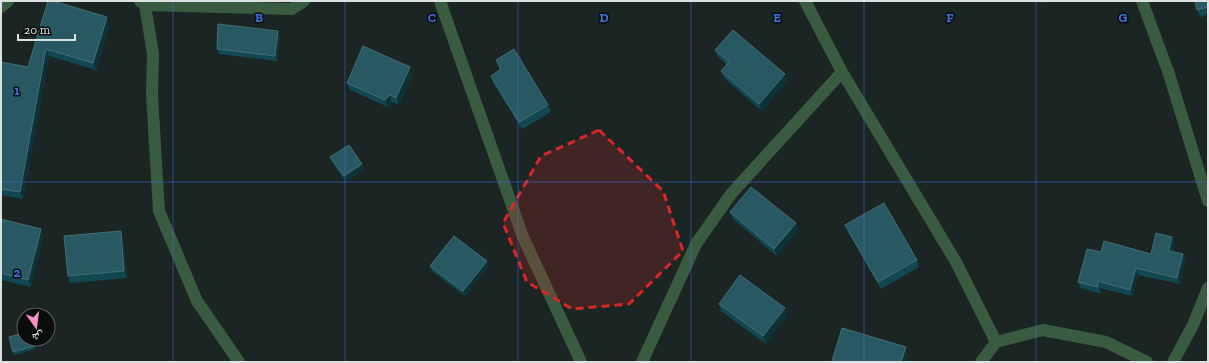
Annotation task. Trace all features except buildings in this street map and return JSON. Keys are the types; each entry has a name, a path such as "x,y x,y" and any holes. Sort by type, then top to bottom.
{"street":[{"path":"1,7 8,1"},
{"path":"239,362 197,301 159,211 152,95 153,54 142,3 292,9 304,1"},
{"path":"440,1 523,237 581,362"},
{"path":"805,1 842,72 956,262 996,342"},
{"path":"1142,1 1169,74 1208,201"},
{"path":"642,362 696,244 731,194 842,72"},
{"path":"1173,362 1193,324 1208,288"},
{"path":"981,362 996,342 1043,330 1106,342 1147,362"}],"highlighted area":[{"path":"599,130 663,191 683,251 629,304 572,309 527,282 503,223 541,156"}]}
